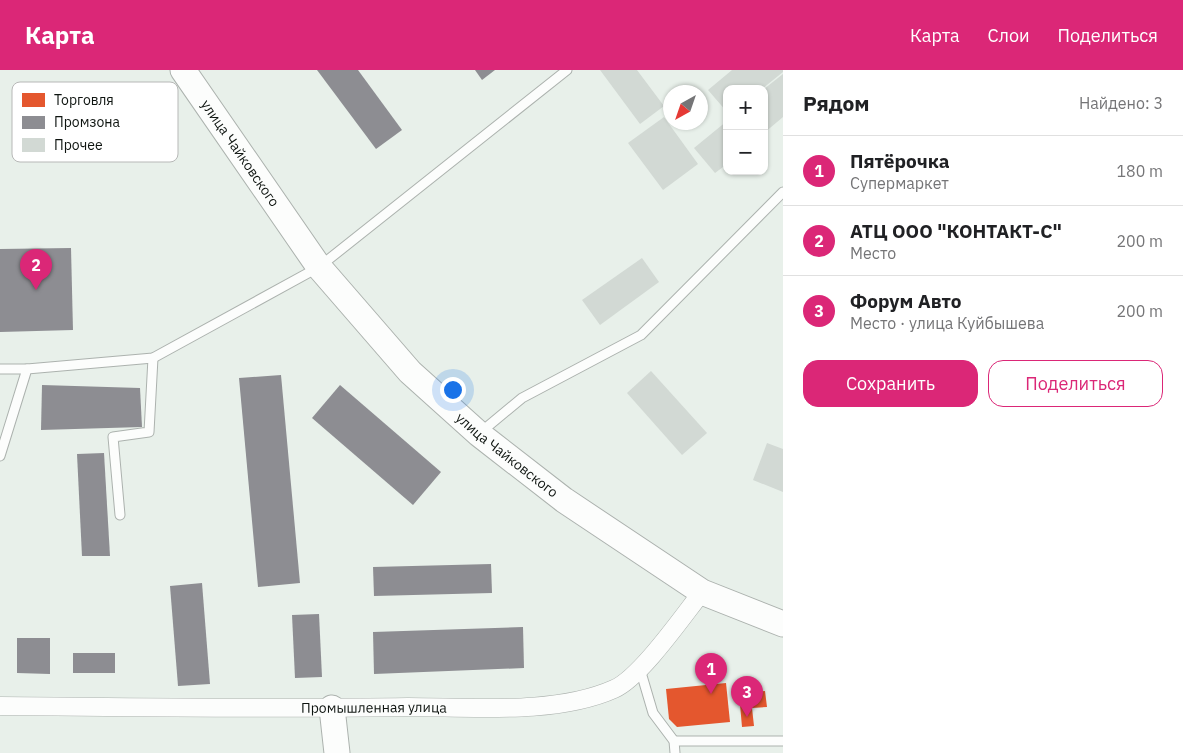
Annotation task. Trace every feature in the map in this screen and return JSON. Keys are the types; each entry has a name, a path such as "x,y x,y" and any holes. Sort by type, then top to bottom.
{"main road":[{"name":"улица Чайковского","path":"183,70 319,266 410,372 479,434 564,500 702,592 783,624"},
{"path":"332,708 337,753"}],"street":[{"name":"Промышленная улица","path":"0,706 332,708 550,706 588,698 616,689 640,668 702,592"}],"lane":[{"path":"0,369 152,358 319,266 567,70"},
{"path":"479,434 522,398 641,335 783,192"},
{"path":"120,515 113,437 149,432 152,358"},
{"path":"0,456 27,368"},
{"path":"640,668 653,712 674,741 675,753"},
{"path":"674,741 783,741"}],"building: Торговля":[{"path":"726,683 730,722 677,727 669,719 666,689"},
{"path":"765,691 767,707 752,708 754,726 742,727 739,693"}],"building: Промзона":[{"path":"317,70 358,70 402,130 376,149"},
{"path":"475,70 495,70 482,80"},
{"path":"71,248 73,330 0,332 0,249"},
{"path":"281,375 300,583 258,587 239,378"},
{"path":"42,385 140,388 142,427 41,430"},
{"path":"340,385 441,472 413,505 312,418"},
{"path":"104,453 110,556 82,556 77,454"},
{"path":"491,564 492,593 374,596 373,567"},
{"path":"202,583 210,684 178,686 170,586"},
{"path":"319,614 322,677 295,678 292,615"},
{"path":"523,627 524,668 374,674 373,632"},
{"path":"17,638 50,638 50,674 17,673"},
{"path":"73,653 115,653 115,673 73,673"}],"building: Прочее":[{"path":"600,70 637,70 663,105 663,107 640,124"},
{"path":"732,70 783,70 767,85 723,85 723,107 708,90"},
{"path":"783,74 783,117 768,130 768,86"},
{"path":"663,118 663,130 673,130 698,164 663,190 628,143"},
{"path":"723,124 723,167 715,173 694,148"},
{"path":"642,258 659,282 600,325 582,300"},
{"path":"651,371 707,433 682,455 627,393"},
{"path":"767,443 783,449 783,492 753,480"}],"place":[{"name":"АТЦ ООО \"КОНТАКТ-С\"","path":"36,290"},
{"name":"Пятёрочка","path":"711,694"},
{"name":"Форум Авто","path":"747,717"}]}
